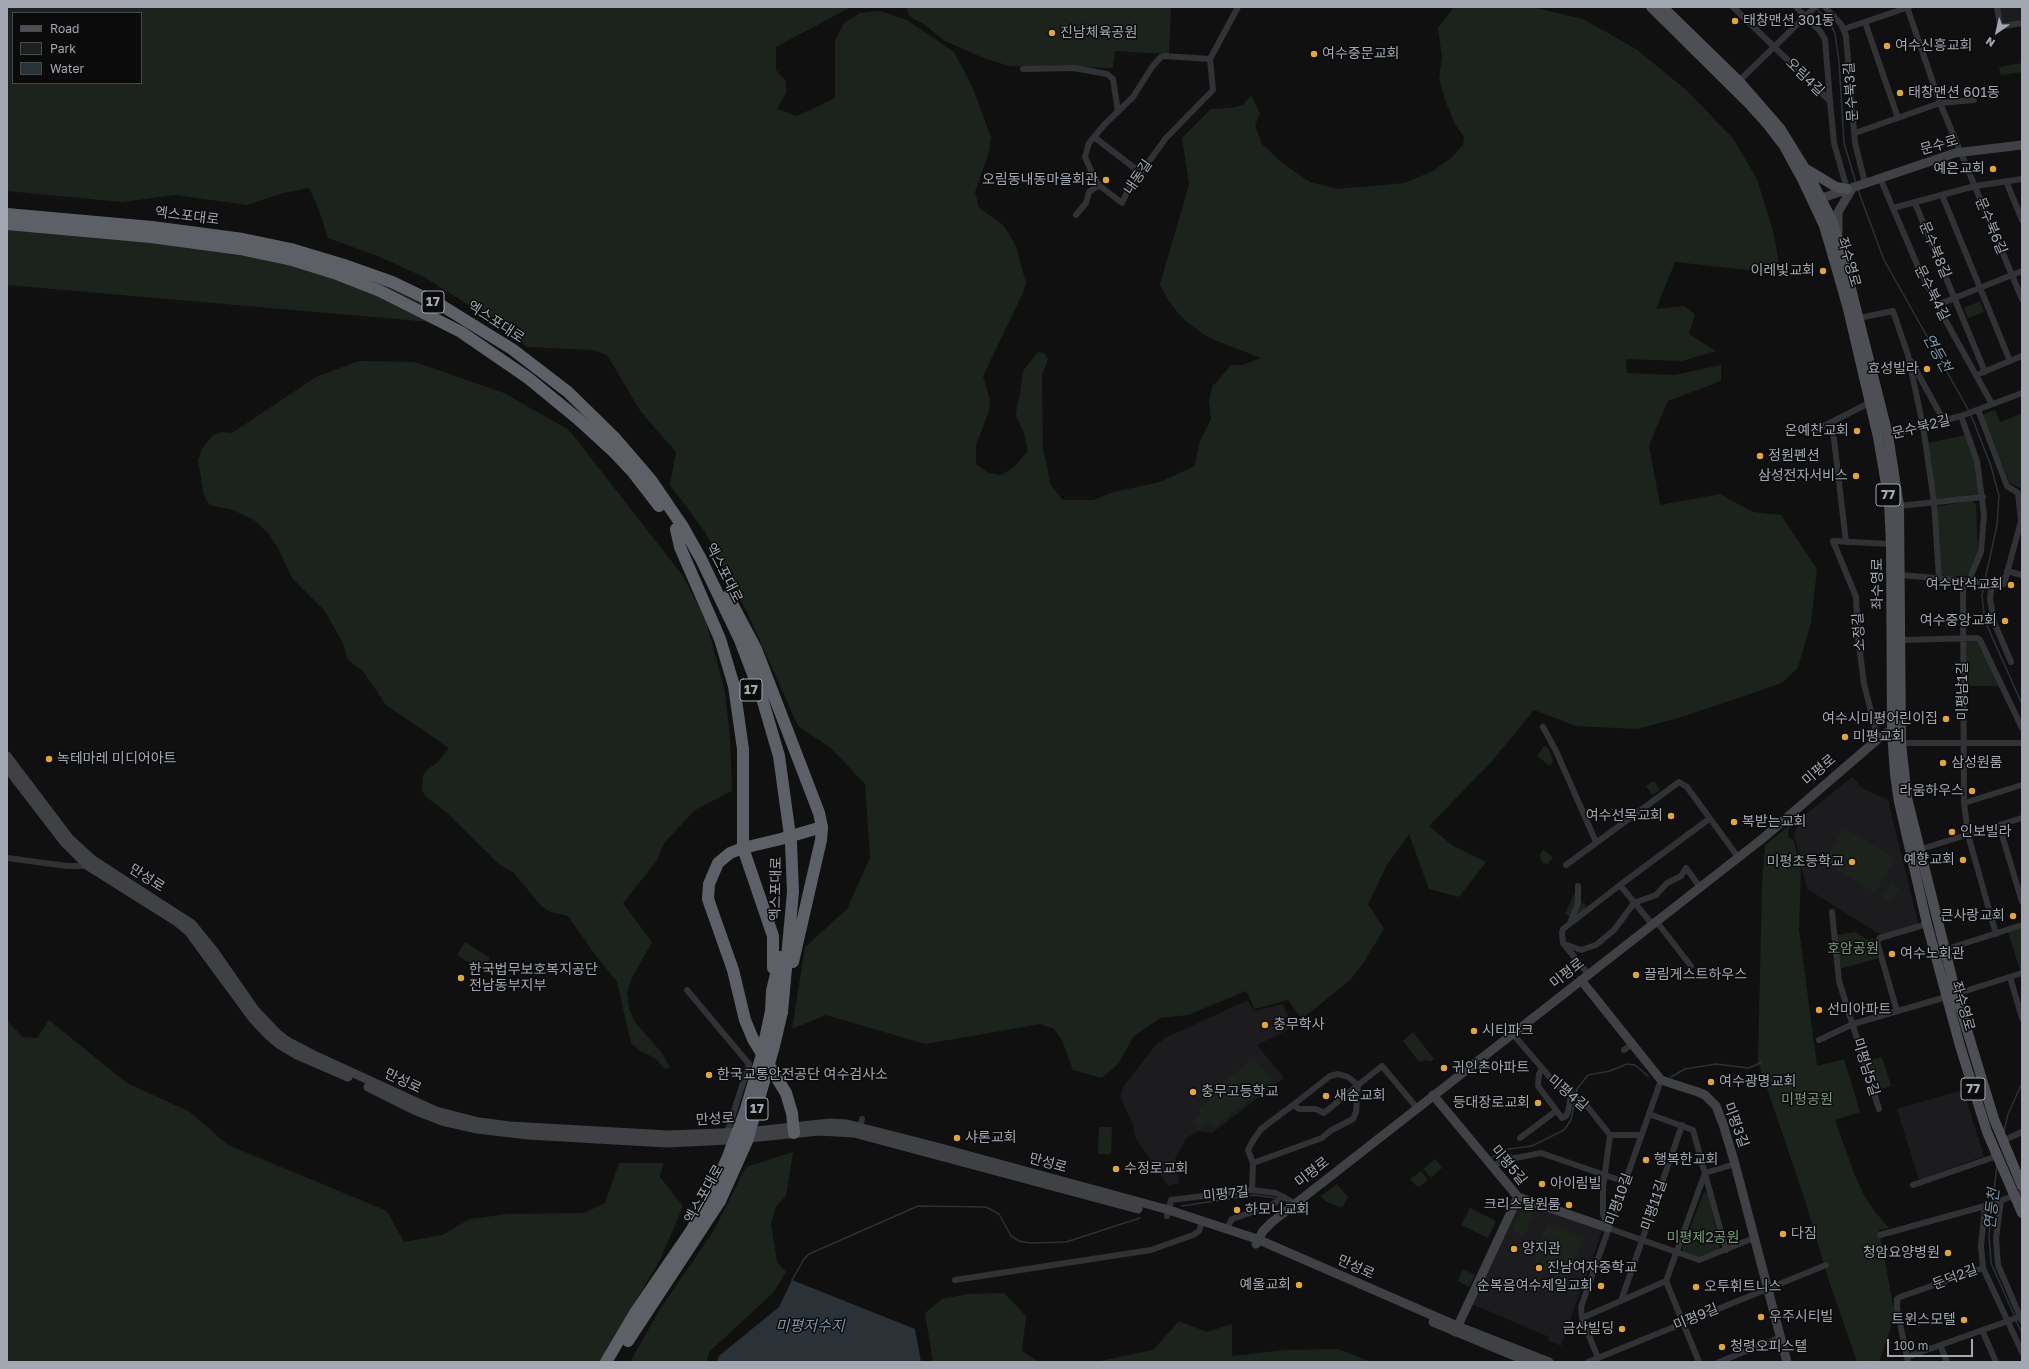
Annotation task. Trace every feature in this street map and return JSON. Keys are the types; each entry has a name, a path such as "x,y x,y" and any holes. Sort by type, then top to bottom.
{"highway":[{"name":"엑스포대로","path":"7,214 152,226 241,244 334,273 380,291 425,312 497,355 528,378 578,419 632,471 680,528"},
{"name":"엑스포대로","path":"7,224 291,249 344,265 392,282 444,307 512,349 539,369 596,418 651,480 701,559 740,640 762,698 779,756 791,843 793,892 778,992 774,1046 747,1141 715,1198 615,1362"},
{"path":"680,528 706,554 756,649 819,813 822,827 822,840 778,992"},
{"path":"680,528 680,547 720,639 734,686 743,749 743,848 773,936 778,992"},
{"path":"793,1129 791,1108 786,1093 753,1039 745,1020 733,970 708,899 709,884 718,863 730,853 743,848 782,839 822,827"},
{"name":"엑스포대로","path":"606,1362 635,1313 715,1198"}],"main road":[{"name":"좌수영로","path":"1651,7 1748,103 1767,124 1806,174"},
{"name":"좌수영로","path":"1663,7 1765,108 1780,128 1806,174 1817,200 1839,241 1888,435 1896,731 1899,773 1927,924 1951,995 1971,1042 1994,1119 2020,1181"},
{"path":"1806,174 1832,185 1850,188"},
{"name":"좌수영로","path":"1817,200 1840,278 1878,437 1900,506 1901,640 1896,731 1901,743 1899,773 1921,849 1944,950 1960,1046 1987,1132 1998,1158 2018,1194 2022,1213"},
{"path":"1960,1046 1971,1042"},
{"path":"1976,1096 1986,1093"},
{"path":"1998,1158 2009,1156"}],"street":[{"path":"1210,59 1238,7"},
{"name":"오림4길","path":"1733,7 1830,101 1834,143 1850,188"},
{"path":"1796,7 1820,31 1825,42 1830,101"},
{"path":"1739,81 1815,7"},
{"path":"1825,7 1844,29 1907,7"},
{"name":"문수북6길","path":"1907,7 1940,103 2022,299"},
{"path":"1997,7 2000,25 2004,26 2022,23"},
{"path":"1865,22 1898,118"},
{"name":"문수북3길","path":"1844,29 1848,51 1856,148 1865,183"},
{"name":"내동길","path":"1164,56 1210,59 1214,87 1212,92 1166,138 1128,190 1122,202 1099,185 1086,158 1087,147 1094,137 1133,98 1152,67 1161,57 1164,56"},
{"path":"1023,69 1074,68 1107,74 1113,79 1118,112"},
{"path":"1855,133 1940,103 1974,100"},
{"path":"1094,137 1141,173"},
{"name":"문수로","path":"1850,188 1961,152 2022,145"},
{"name":"문수북4길","path":"1880,178 1937,305 1992,404"},
{"name":"문수북8길","path":"1893,208 1975,186 2022,179"},
{"path":"2006,181 2022,220"},
{"path":"1076,215 1086,203 1089,192 1099,185"},
{"path":"1817,200 1850,188"},
{"path":"1839,241 1837,222 1838,212 1850,188"},
{"name":"문수북8길","path":"1942,195 2010,361"},
{"name":"문수북8길","path":"1915,203 1985,372"},
{"path":"1937,305 2022,271"},
{"path":"1859,318 1893,311 1908,355 1923,426 1934,502 1939,578"},
{"path":"1908,355 1944,421"},
{"path":"1976,375 2022,356"},
{"path":"1901,575 2004,584 2022,521 2020,492 2007,486 1978,410 2022,393"},
{"path":"1814,431 1869,403"},
{"name":"문수북2길","path":"1878,437 1944,421 1978,410"},
{"path":"1962,416 1974,451 1983,497 1984,533 1981,552 1966,580 1963,638"},
{"path":"1832,422 1846,542 1892,544"},
{"path":"1900,506 1983,497"},
{"name":"소정길","path":"1846,542 1833,541 1856,600 1858,637 1864,684 1878,739"},
{"path":"2007,571 2022,575"},
{"path":"1991,582 1990,599 1994,622 2011,662"},
{"name":"미평남1길","path":"1963,638 1964,803 1968,835 1996,934"},
{"name":"미평남1길","path":"1901,640 1977,638 1982,641 2022,728"},
{"path":"1543,727 1556,750 1596,842"},
{"name":"미평로","path":"1257,1241 1267,1226 1294,1203 1738,857 1878,739 1896,731"},
{"path":"1901,743 2022,742"},
{"name":"만성로","path":"7,756 69,838 106,870 192,924 214,951 255,1010 278,1034 296,1046 434,1114 510,1126 668,1136 793,1129 831,1130 854,1133 1168,1213"},
{"name":"만성로","path":"7,768 64,842 88,866 177,922 189,932 253,1019 280,1045 434,1114 492,1132 667,1143 729,1140 830,1123 861,1123 1168,1213 1201,1225 1257,1241"},
{"path":"1566,865 1677,782 1683,783 1687,786 1709,819 1738,857"},
{"path":"1964,803 2022,785"},
{"path":"1921,849 2022,818"},
{"path":"1661,1080 1628,1047 1564,944 1562,940 1562,933 1569,925 1620,885 1709,819"},
{"path":"1999,825 2022,902"},
{"path":"7,858 67,866 88,866"},
{"path":"1564,944 1581,950 1596,945 1614,930 1634,903 1655,896 1668,882 1682,875 1686,868 1700,887"},
{"path":"1620,885 1690,966"},
{"path":"1569,925 1578,904 1578,886"},
{"path":"1572,891 1579,896"},
{"name":"미평남5길","path":"1832,912 1839,981 1879,1109"},
{"path":"1897,1011 1876,945 1880,938 1927,924"},
{"path":"1944,950 2022,926"},
{"path":"1951,995 2022,973"},
{"path":"2010,977 2022,1018"},
{"path":"688,990 749,1064 727,1133"},
{"name":"미평남5길","path":"1853,1024 1951,995"},
{"path":"1819,1040 1853,1024"},
{"name":"미평4길","path":"1512,1034 1558,1086 1587,1106 1610,1135"},
{"path":"1293,1105 1299,1109 1316,1110 1324,1113 1382,1066 1417,1108"},
{"path":"1542,1069 1539,1074 1538,1086 1562,1118 1566,1116 1574,1097"},
{"path":"1252,1190 1253,1163 1248,1150 1255,1136 1334,1074 1348,1077 1358,1085"},
{"name":"미평10길","path":"1598,1358 1580,1310 1661,1080"},
{"name":"미평3길","path":"1661,1080 1698,1092 1712,1101 1719,1113 1735,1164 1787,1362"},
{"path":"1253,1163 1322,1138 1330,1131 1349,1122 1355,1117 1358,1085"},
{"name":"미평5길","path":"1433,1095 1518,1197 1608,1228"},
{"path":"1520,1138 1556,1111"},
{"path":"1649,1114 1682,1125 1694,1131 1726,1250"},
{"name":"미평11길","path":"1642,1240 1682,1125"},
{"path":"2002,1141 2022,1132"},
{"path":"1642,1135 1610,1135 1603,1174 1603,1208 1608,1228 1699,1260 1754,1238"},
{"path":"1492,1166 1505,1160 1541,1153 1625,1182"},
{"path":"1913,1185 1998,1158"},
{"path":"1705,1173 1735,1164"},
{"path":"1699,1362 1666,1281 1705,1173"},
{"name":"미평7길","path":"1168,1213 1171,1200 1252,1190 1276,1193 1294,1203"},
{"path":"1880,1235 1985,1206 2018,1194"},
{"path":"1226,1230 1232,1219 1268,1207 1284,1197"},
{"path":"1456,1329 1518,1197"},
{"path":"1908,1359 1940,1345 2007,1321 2021,1318 1998,1265 1996,1238 2001,1200"},
{"name":"둔덕2길","path":"1908,1359 1897,1309 1899,1298 1983,1268 1981,1246 1985,1206"},
{"path":"956,1280 1151,1250 1193,1235 1201,1225"},
{"name":"만성로","path":"1201,1225 1226,1230 1257,1241 1529,1362"},
{"path":"1621,1301 1642,1240"},
{"name":"미평9길","path":"1588,1362 1826,1264"},
{"path":"1983,1268 2022,1352"},
{"path":"1582,1318 1666,1281"},
{"name":"만성로","path":"1456,1329 1549,1362"},
{"path":"1982,1330 1996,1362"},
{"path":"1719,1362 1781,1337"},
{"path":"1940,1345 1947,1362"}],"shaded area":[{"path":"1999,7 2022,7 2022,21 2002,23"},
{"name":"미평초등학교","path":"1852,777 1862,788 1888,800 1918,922 1916,925 1881,935 1807,889 1794,834 1800,819"},
{"name":"충무고등학교","path":"1248,1000 1254,1011 1283,1004 1293,1027 1257,1045 1284,1078 1212,1133 1198,1131 1186,1138 1175,1159 1179,1183 1168,1186 1135,1137 1133,1124 1120,1097 1123,1087 1155,1046 1165,1038"},
{"path":"1963,1090 1984,1156 1919,1180 1897,1109"},
{"name":"진남여자중학교","path":"1520,1200 1602,1231 1561,1346 1548,1340 1549,1337 1472,1304"}],"green space":[{"path":"7,7 851,7 776,47 776,70 786,81 786,93 777,109 797,116 835,98 835,40 844,23 860,13 880,11 907,20 954,52 972,86 991,137 989,152 975,192 979,208 1003,225 1016,246 1026,283 1022,295 983,376 990,400 989,411 976,445 976,464 988,473 1001,475 1014,467 1028,451 1024,433 1016,416 1017,405 1023,371 1038,352 1044,353 1048,359 1042,375 1043,449 1051,485 1063,500 1093,500 1114,492 1160,482 1195,466 1199,443 1211,419 1209,401 1212,387 1231,365 1243,365 1261,358 1214,340 1203,334 1181,317 1167,298 1160,284 1189,185 1182,138 1211,109 1230,108 1243,105 1251,95 1260,114 1255,125 1262,144 1281,162 1310,182 1338,189 1404,183 1433,171 1451,158 1463,145 1464,137 1455,124 1445,100 1439,78 1442,58 1438,28 1454,7 1532,7 1583,19 1636,49 1685,89 1732,137 1757,179 1773,231 1780,268 1766,272 1675,262 1656,309 1684,306 1695,314 1689,334 1716,351 1682,361 1626,359 1627,373 1674,375 1721,365 1721,381 1668,401 1649,445 1660,505 1720,494 1753,512 1781,515 1817,569 1811,623 1798,667 1782,683 1682,717 1637,729 1576,726 1534,710 1493,760 1429,826 1452,845 1486,862 1459,897 1429,889 1409,834 1387,865 1368,904 1384,929 1362,965 1350,980 1302,1019 1288,1000 1255,1009 1246,991 1188,1015 1160,1018 1134,1036 1118,1064 1102,1078 1073,1070 1062,1040 1054,1029 1041,1024 925,1044 826,1015 792,1029 805,947 847,909 870,858 865,784 831,748 798,726 747,612 705,532 670,485 676,452 641,412 607,355 593,350 527,347 488,317 424,277 380,257 328,238 319,210 309,188 283,193 247,205 175,195 122,202 7,191"},
{"name":"진남체육공원","path":"906,7 1171,7 1169,54 1115,51 1113,68 1010,66 986,59 945,41 922,23 910,17"},
{"path":"2022,63 2022,72 2001,75 1999,67"},
{"path":"7,225 187,243 368,275 428,305 442,323 7,285"},
{"path":"1980,301 1984,312 1968,318 1964,308"},
{"path":"359,361 415,362 504,393 569,430 683,576 706,621 725,691 730,737 732,791 695,810 665,842 656,862 623,903 652,942 631,980 627,992 629,1008 635,1022 662,1053 670,1068 664,1069 656,1059 639,1050 631,1043 617,982 568,916 551,912 542,907 514,873 499,864 445,811 426,797 422,791 423,775 428,769 438,762 449,748 386,705 363,671 348,660 342,641 324,610 292,578 278,548 268,533 254,520 233,510 210,505 204,496 198,460 202,449 213,435 222,432 232,433 316,377"},
{"path":"1995,410 2000,422 2020,414 2022,416 2022,489 2010,483 1982,415"},
{"path":"1966,435 1974,458 1979,492 1976,495 1938,500 1935,497 1927,443"},
{"path":"1972,501 1976,505 1978,555 1967,576 1944,576 1941,573 1936,509 1938,506"},
{"path":"1976,641 1980,645 2000,686 1966,686 1966,642"},
{"path":"1544,746 1549,749 1553,761 1550,766 1537,756"},
{"path":"1654,781 1660,790 1652,795 1646,786"},
{"name":"미평공원","path":"1789,826 1788,837 1794,841 1801,870 1799,929 1817,1066 1844,1059 1860,1112 1835,1120 1855,1176 1864,1195 1875,1212 1889,1228 1879,1230 1895,1315 1879,1362 1857,1362 1828,1278 1804,1197 1758,1062 1762,884 1765,845"},
{"path":"1844,828 1895,858 1875,892 1824,863"},
{"path":"1543,850 1553,857 1548,864 1542,863 1540,855"},
{"path":"1891,883 1899,888 1890,903 1882,898"},
{"path":"1574,894 1581,900 1581,903 1585,904 1586,908 1574,918 1565,914"},
{"path":"2022,928 2022,970 2020,970 2008,932"},
{"name":"호암공원","path":"1855,932 1868,940 1873,938 1879,958 1840,969 1836,935"},
{"path":"465,942 490,958 481,971 457,955"},
{"path":"49,1020 127,1083 190,1112 228,1145 387,1211 404,1242 442,1235 470,1219 508,1214 584,1213 605,1203 619,1163 663,1163 660,1177 683,1206 661,1258 600,1362 7,1362 7,1021 23,1037 37,1038"},
{"path":"1413,1032 1434,1059 1430,1062 1427,1060 1419,1062 1403,1041"},
{"path":"1882,1057 1891,1086 1876,1090 1867,1061"},
{"path":"1254,1058 1273,1082 1213,1128 1198,1109 1210,1099 1207,1095"},
{"path":"1201,1114 1208,1123 1199,1130 1192,1121"},
{"path":"1099,1127 1112,1127 1111,1154 1098,1154"},
{"path":"793,1152 786,1196 776,1206 771,1223 777,1262 786,1272 773,1293 710,1351 706,1362 630,1362 660,1309 713,1232 746,1167"},
{"path":"1435,1159 1442,1168 1431,1178 1423,1169"},
{"path":"1421,1171 1428,1180 1420,1186 1416,1186 1410,1179"},
{"path":"1337,1184 1348,1197 1342,1208 1325,1201 1321,1196"},
{"name":"미평제2공원","path":"1704,1192 1708,1194 1720,1246 1718,1250 1698,1257 1684,1252 1682,1249"},
{"path":"1470,1208 1496,1221 1488,1238 1461,1225"},
{"path":"1522,1208 1534,1214 1524,1236 1512,1230"},
{"path":"1548,1223 1584,1238 1566,1279 1531,1264"},
{"path":"1463,1269 1475,1275 1469,1287 1458,1281"},
{"path":"1004,1293 1026,1316 1022,1351 1039,1362 933,1362 925,1313 942,1299 968,1294"},
{"path":"1179,1321 1207,1332 1232,1324 1232,1356 1286,1350 1338,1349 1371,1362 1095,1362 1153,1350"}],"water":[{"name":"미평저수지","path":"792,1280 915,1329 921,1362 717,1362 719,1356 779,1307"}],"waterway":[{"name":"연등천","path":"1817,9 1831,24 1835,34 1839,61 1844,143 1856,183"},
{"name":"연등천","path":"1858,190 1884,260 1969,411"},
{"name":"연등천","path":"1971,415 1991,466 1999,496 1997,525 1985,580"},
{"name":"연등천","path":"1984,584 1982,596 1985,621 2022,704"},
{"path":"1671,1077 1685,1069 1716,1064 1749,1068 1762,1062"},
{"path":"1576,1094 1577,1089 1588,1075 1610,1071 1627,1064 1635,1065 1648,1076"},
{"name":"연등천","path":"2004,1131 2008,1114 2022,1083"},
{"path":"1490,1159 1502,1150 1532,1146 1564,1130 1571,1120 1575,1100"},
{"name":"연등천","path":"1993,1200 1997,1164"},
{"path":"1182,1206 1254,1195 1276,1198"},
{"path":"792,1280 804,1259 809,1254 918,1206 986,1207 999,1214 1011,1236 1019,1241 1030,1243 1066,1242 1140,1218"},
{"name":"연등천","path":"1992,1206 1989,1235 1991,1263 2015,1317"},
{"name":"연등천","path":"2016,1321 2022,1333"}],"place":[{"name":"태창맨션 301동","path":"1735,21"},
{"name":"진남체육공원","path":"1052,33"},
{"name":"여수신흥교회","path":"1887,46"},
{"name":"여수중문교회","path":"1314,54"},
{"name":"태창맨션 601동","path":"1900,93"},
{"name":"예은교회","path":"1993,169"},
{"name":"오림동내동마을회관","path":"1106,180"},
{"name":"이레빛교회","path":"1823,271"},
{"name":"효성빌라","path":"1927,369"},
{"name":"온예찬교회","path":"1857,431"},
{"name":"정원펜션","path":"1760,456"},
{"name":"삼성전자서비스","path":"1856,476"},
{"name":"여수반석교회","path":"2011,585"},
{"name":"여수중앙교회","path":"2005,621"},
{"name":"여수시미평어린이집","path":"1946,719"},
{"name":"미평교회","path":"1845,737"},
{"name":"녹테마레 미디어아트","path":"49,759"},
{"name":"삼성원룸","path":"1943,763"},
{"name":"라움하우스","path":"1972,791"},
{"name":"여수선목교회","path":"1671,816"},
{"name":"복받는교회","path":"1734,822"},
{"name":"인보빌라","path":"1952,832"},
{"name":"예향교회","path":"1963,860"},
{"name":"미평초등학교","path":"1852,862"},
{"name":"큰사랑교회","path":"2013,916"},
{"name":"여수노회관","path":"1892,954"},
{"name":"끌림게스트하우스","path":"1636,975"},
{"name":"한국법무보호복지공단 전남동부지부","path":"461,978"},
{"name":"선미아파트","path":"1819,1010"},
{"name":"충무학사","path":"1265,1025"},
{"name":"시티파크","path":"1474,1031"},
{"name":"귀인촌아파트","path":"1444,1068"},
{"name":"한국교통안전공단 여수검사소","path":"709,1075"},
{"name":"여수광명교회","path":"1711,1082"},
{"name":"충무고등학교","path":"1193,1092"},
{"name":"새순교회","path":"1326,1096"},
{"name":"등대장로교회","path":"1538,1103"},
{"name":"샤론교회","path":"957,1138"},
{"name":"행복한교회","path":"1646,1160"},
{"name":"수정로교회","path":"1116,1169"},
{"name":"아이림빌","path":"1542,1184"},
{"name":"크리스탈원룸","path":"1569,1205"},
{"name":"하모니교회","path":"1237,1210"},
{"name":"다짐","path":"1783,1234"},
{"name":"양지관","path":"1514,1249"},
{"name":"청암요양병원","path":"1948,1253"},
{"name":"진남여자중학교","path":"1539,1268"},
{"name":"예울교회","path":"1299,1285"},
{"name":"순복음여수제일교회","path":"1601,1286"},
{"name":"오투휘트니스","path":"1696,1287"},
{"name":"우주시티빌","path":"1761,1317"},
{"name":"트윈스모텔","path":"1964,1320"},
{"name":"금산빌딩","path":"1622,1329"},
{"name":"청령오피스텔","path":"1722,1347"}]}
